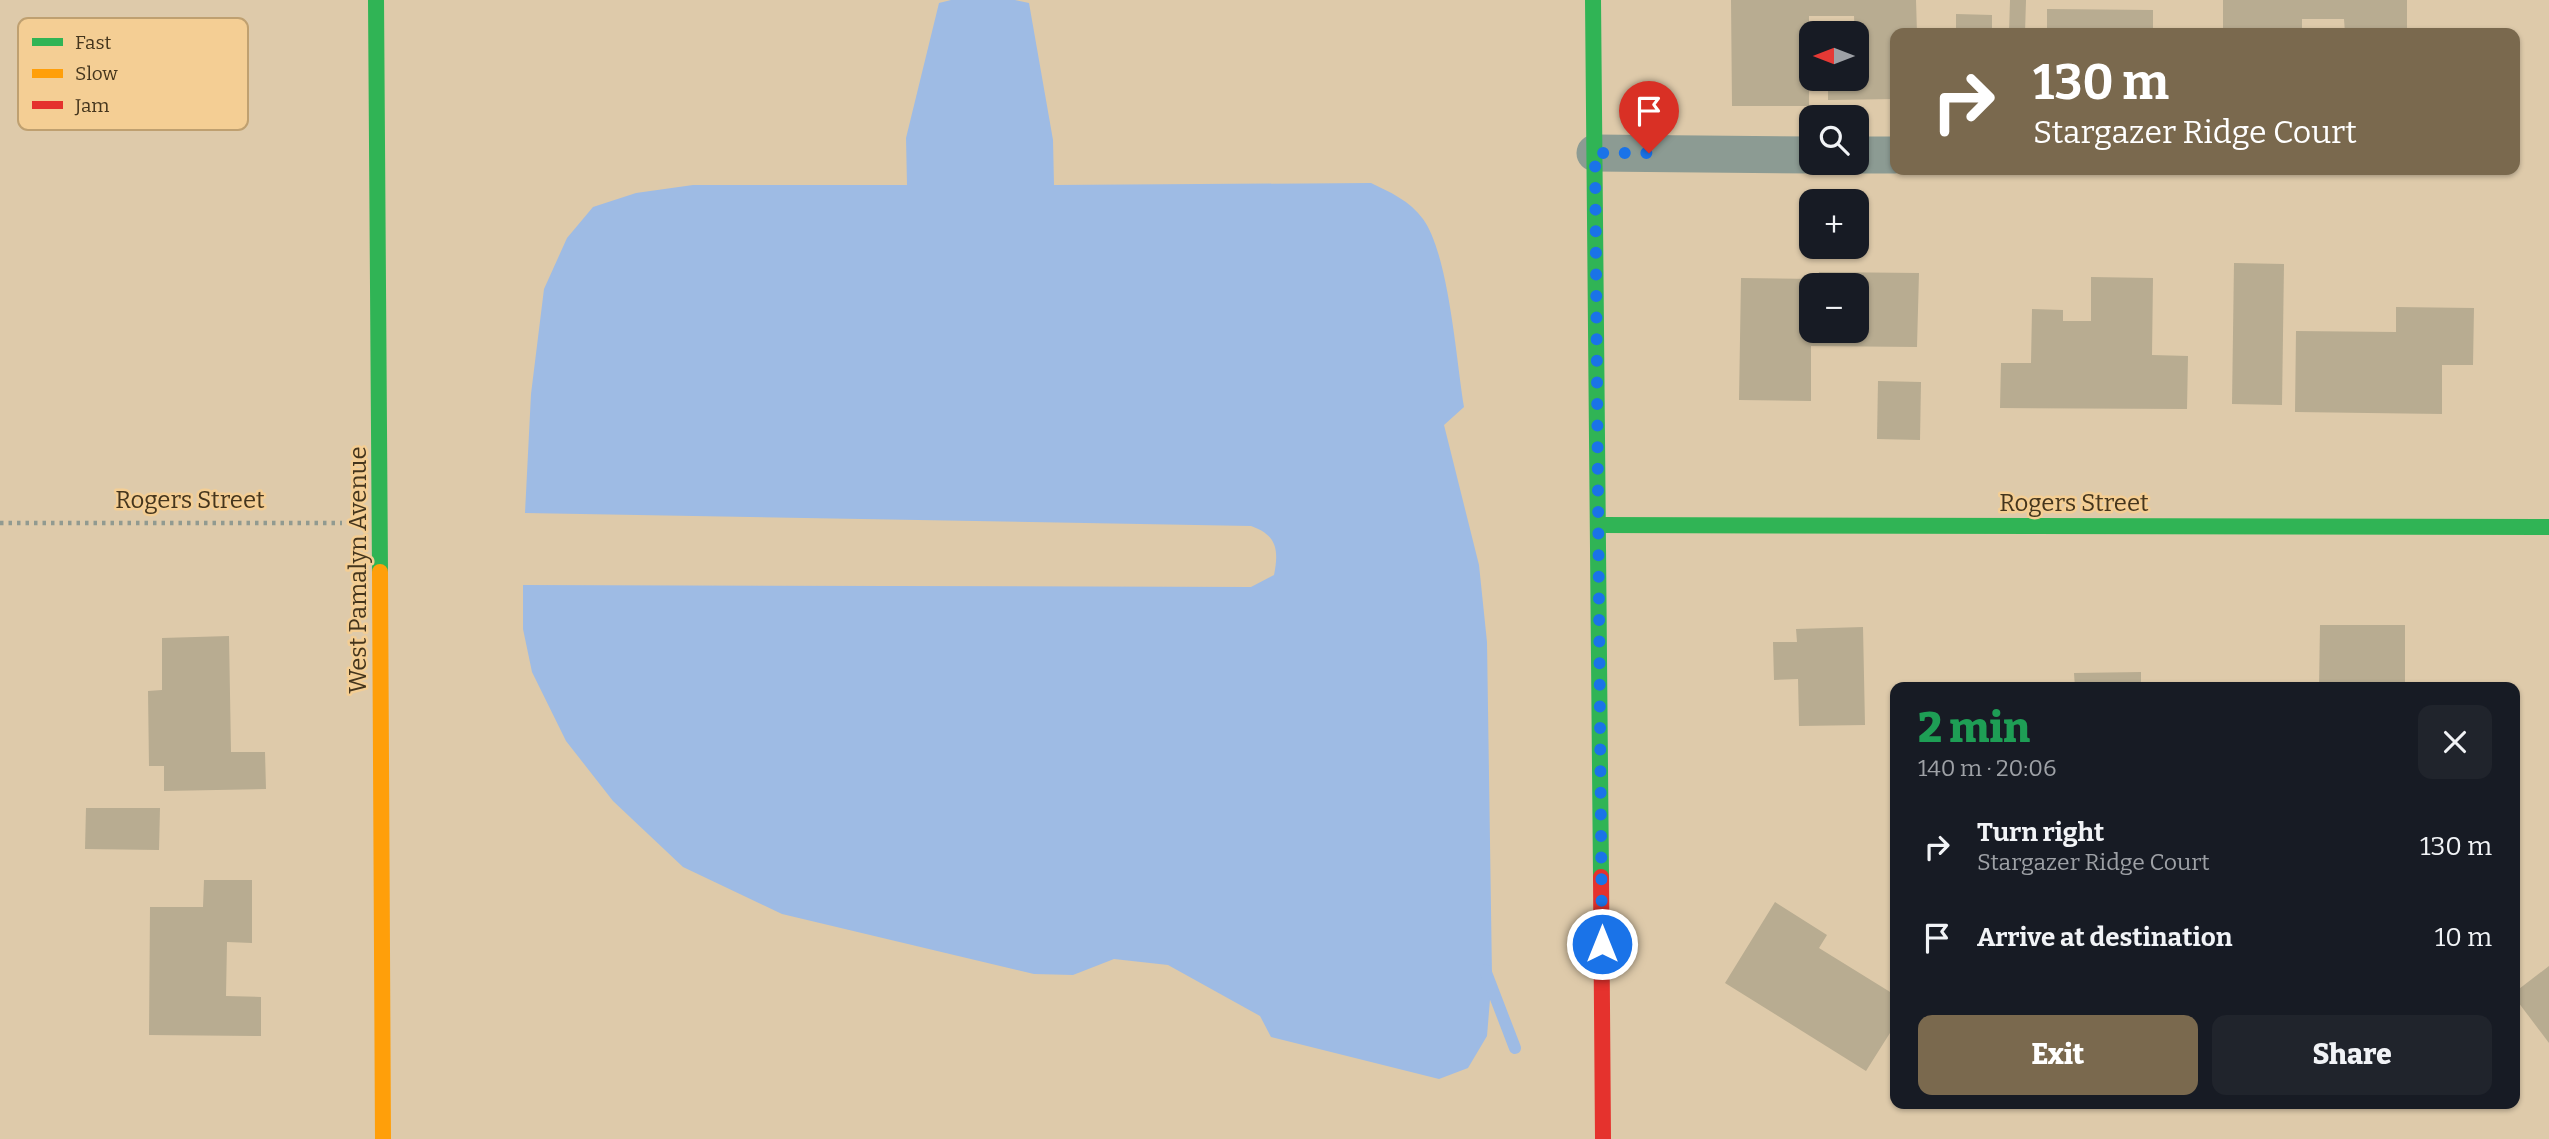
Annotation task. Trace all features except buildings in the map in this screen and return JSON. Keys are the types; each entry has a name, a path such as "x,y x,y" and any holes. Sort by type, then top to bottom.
{"street":[{"name":"West Pamalyn Avenue","path":"376,0 383,1139"},
{"path":"1593,0 1600,525 1603,1139"},
{"path":"1595,153 1799,155"},
{"path":"1869,155 1890,155"},
{"name":"Rogers Street","path":"1600,525 2549,527"}],"path":[{"name":"Rogers Street","path":"0,523 381,523"}],"water":[{"path":"951,0 1015,0 1029,3 1053,140 1054,185 1371,183 1412,207 1432,235 1445,282 1464,407 1444,425 1479,565 1487,642 1492,975 1487,1036 1468,1068 1439,1079 1271,1037 1260,1016 1168,965 1114,959 1073,975 1034,974 782,914 683,867 613,801 566,741 532,672 523,629 523,585 1251,587 1274,575 1274,544 1266,534 1251,526 525,513 531,394 544,289 567,238 593,207 636,193 693,185 907,185 906,138 939,3"}],"waterway":[{"path":"1485,970 1515,1048"}],"traffic: fast":[{"path":"376,0 380,572"},
{"path":"1593,0 1601,877"},
{"path":"1600,525 2549,527"}],"traffic: slow":[{"path":"380,572 383,1139"}],"traffic: jam":[{"path":"1601,877 1603,1139"}],"route":[{"path":"1602,944 1595,153 1649,153"}]}
